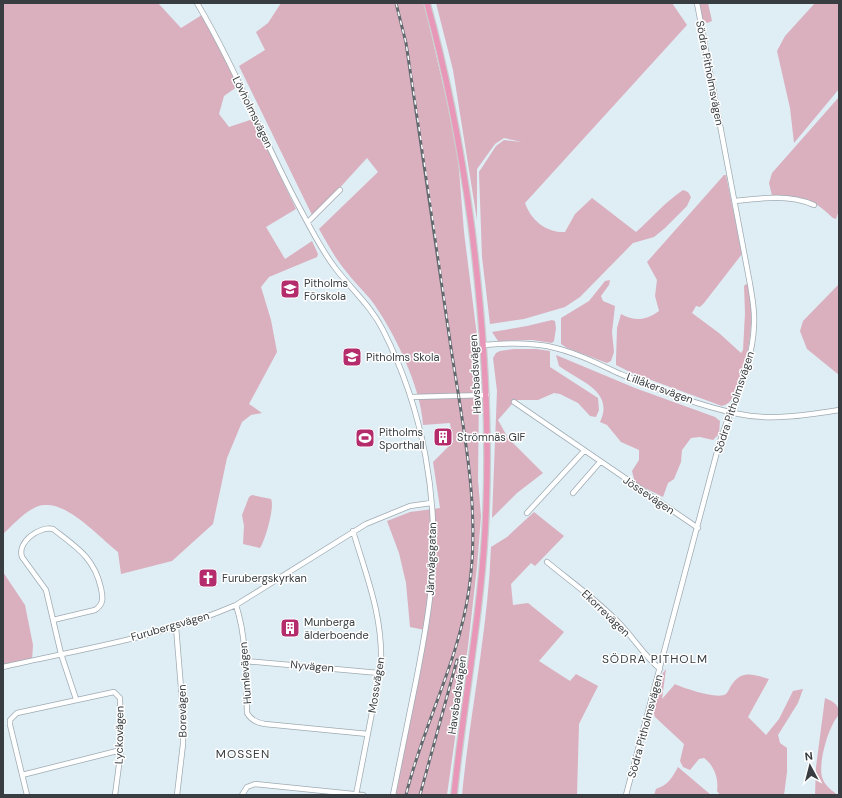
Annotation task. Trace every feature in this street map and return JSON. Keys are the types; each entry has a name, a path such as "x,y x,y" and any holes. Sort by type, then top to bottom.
{"main road":[{"name":"Havsbadsvägen","path":"427,3 445,75 460,151 474,244 484,345 487,395 488,473 482,581 454,795"}],"street":[{"name":"Lövholmsvägen","path":"197,3 308,222 331,263 374,314 393,352 411,397"},
{"name":"Södra Pitholmsvägen","path":"626,795 729,412 747,367 754,323 750,284 697,3"},
{"path":"308,222 340,190"},
{"path":"734,201 782,198 807,201 814,205"},
{"name":"Lillåkersvägen","path":"484,345 506,343 533,344 560,349 670,393 729,412 770,416 839,410"},
{"path":"411,397 487,395"},
{"name":"Järnvägsgatan","path":"393,795 429,611 433,562 431,503 425,453 411,397"},
{"name":"Jössevägen","path":"514,402 698,528"},
{"path":"527,513 584,450"},
{"path":"573,493 600,462"},
{"name":"Furubergsvägen","path":"3,667 176,627 236,605 353,531 402,509 431,503"},
{"path":"53,620 95,610 99,607 102,598 98,577 91,562 67,540 53,529 48,528 36,533 21,546 20,551 22,557 46,590 60,654 76,699"},
{"name":"Mossvägen","path":"353,531 380,626 382,645 379,673 356,794"},
{"name":"Ekorrevägen","path":"547,562 585,592 616,620 646,656 660,669"},
{"name":"Humlevägen","path":"236,605 241,621 245,661 247,713 254,720 265,724 368,734"},
{"name":"Borevägen","path":"176,627 183,712 183,744 177,795"},
{"name":"Nyvägen","path":"245,661 379,673"},
{"name":"Lyckovägen","path":"27,795 10,725 13,716 18,713 76,699 114,692 118,694 120,698 121,750 115,795"},
{"path":"22,775 121,750"},
{"path":"242,795 247,787 255,784 363,795"}],"shaded area":[{"path":"3,3 158,3 181,28 205,13 241,84 224,96 219,114 229,127 253,119 296,209 266,227 285,259 312,241 318,254 317,257 269,277 261,287 271,320 277,352 249,404 262,413 251,415 242,422 227,458 213,524 172,561 121,574 118,552 84,522 74,515 54,506 45,505 34,508 22,516 3,534"},
{"path":"281,3 424,3 457,145 464,232 477,336 479,392 478,480 481,516 468,646 447,795 393,795 425,630 410,627 406,583 399,553 387,521 410,512 440,508 433,462 453,442 450,423 423,425 421,410 412,377 389,327 371,300 341,265 319,229 378,172 367,158 313,217 239,66 265,50 256,32 268,23"},
{"path":"436,3 672,3 687,25 525,203 531,215 540,224 546,228 558,232 565,232 575,214 592,198 636,232 664,205 683,190 688,192 691,197 687,206 665,228 654,237 633,243 580,297 565,307 524,319 490,324 482,257 479,172 496,146 504,140 522,142 504,138 495,144 477,169 477,220 453,70"},
{"path":"699,3 708,3 712,21 707,23 702,19"},
{"path":"815,3 839,3 839,89 794,143 790,108 777,51 785,36"},
{"path":"839,97 839,210 836,219 818,205 806,199 772,196 769,183 772,173"},
{"path":"724,175 726,175 742,254 704,303 700,307 696,306 692,313 719,333 741,353 743,350 745,313 744,286 746,284 748,285 751,323 746,360 731,401 722,406 632,373 616,365 616,360 617,328 621,314 626,317 641,319 659,311 655,296 657,280 647,262"},
{"path":"610,280 609,285 601,296 603,301 615,306 612,332 614,352 611,361 607,363 567,348 561,344 561,318 589,301 605,281"},
{"path":"839,284 839,375 807,349 800,331 803,321"},
{"path":"552,320 555,321 556,328 554,341 552,343 532,340 498,341 492,332 527,326"},
{"path":"514,349 536,349 550,351 550,367 598,398 599,410 596,417 590,416 578,403 560,394 554,393 538,400 518,400 512,404 498,420 508,438 543,473 517,493 492,518 497,391 493,358 496,353 500,351"},
{"path":"556,355 635,388 715,417 720,421 719,434 713,440 700,437 691,438 682,450 681,462 674,479 668,483 663,497 635,483 632,471 639,460 639,450 621,442 607,425 600,422 603,411 603,402 599,395 585,382 559,366"},
{"path":"252,495 271,499 272,503 269,524 260,548 243,544 244,526 242,515 249,497"},
{"path":"534,512 564,536 535,566 531,563 511,584 513,605 528,603 564,632 539,661 570,681 576,674 598,686 579,724 577,795 462,795 483,640 491,547 507,537"},
{"path":"3,572 25,605 33,645 32,660 3,667"},
{"path":"666,669 662,699 675,684 700,693 716,696 726,694 732,684 741,676 749,675 769,679 748,717 766,735 779,719 793,691 803,689 798,703 778,735 780,743 787,748 787,772 784,795 720,795 717,791 715,773 708,761 704,758 699,759 690,770 683,767 680,761 684,744 655,717 653,711 663,673"},
{"path":"825,698 837,706 839,715 835,720 825,744 821,771 823,780 838,795 815,795 816,767"},
{"path":"678,767 711,795 654,795 656,789 669,781"}],"railway":[{"path":"396,3 406,43 465,438 472,499 473,529 469,589 464,616 449,667 413,769 406,795"},
{"path":"420,795 457,660"}],"place":[{"name":"Pitholms Förskola","path":"290,289"},
{"name":"Pitholms Skola","path":"352,357"},
{"name":"Strömnäs GIF","path":"443,437"},
{"name":"Pitholms Sporthall","path":"365,438"},
{"name":"Furubergskyrkan","path":"208,578"},
{"name":"Munberga älderboende","path":"290,628"}],"district":[{"name":"SÖDRA PITHOLM","path":"655,659"},
{"name":"MOSSEN","path":"243,754"}]}
